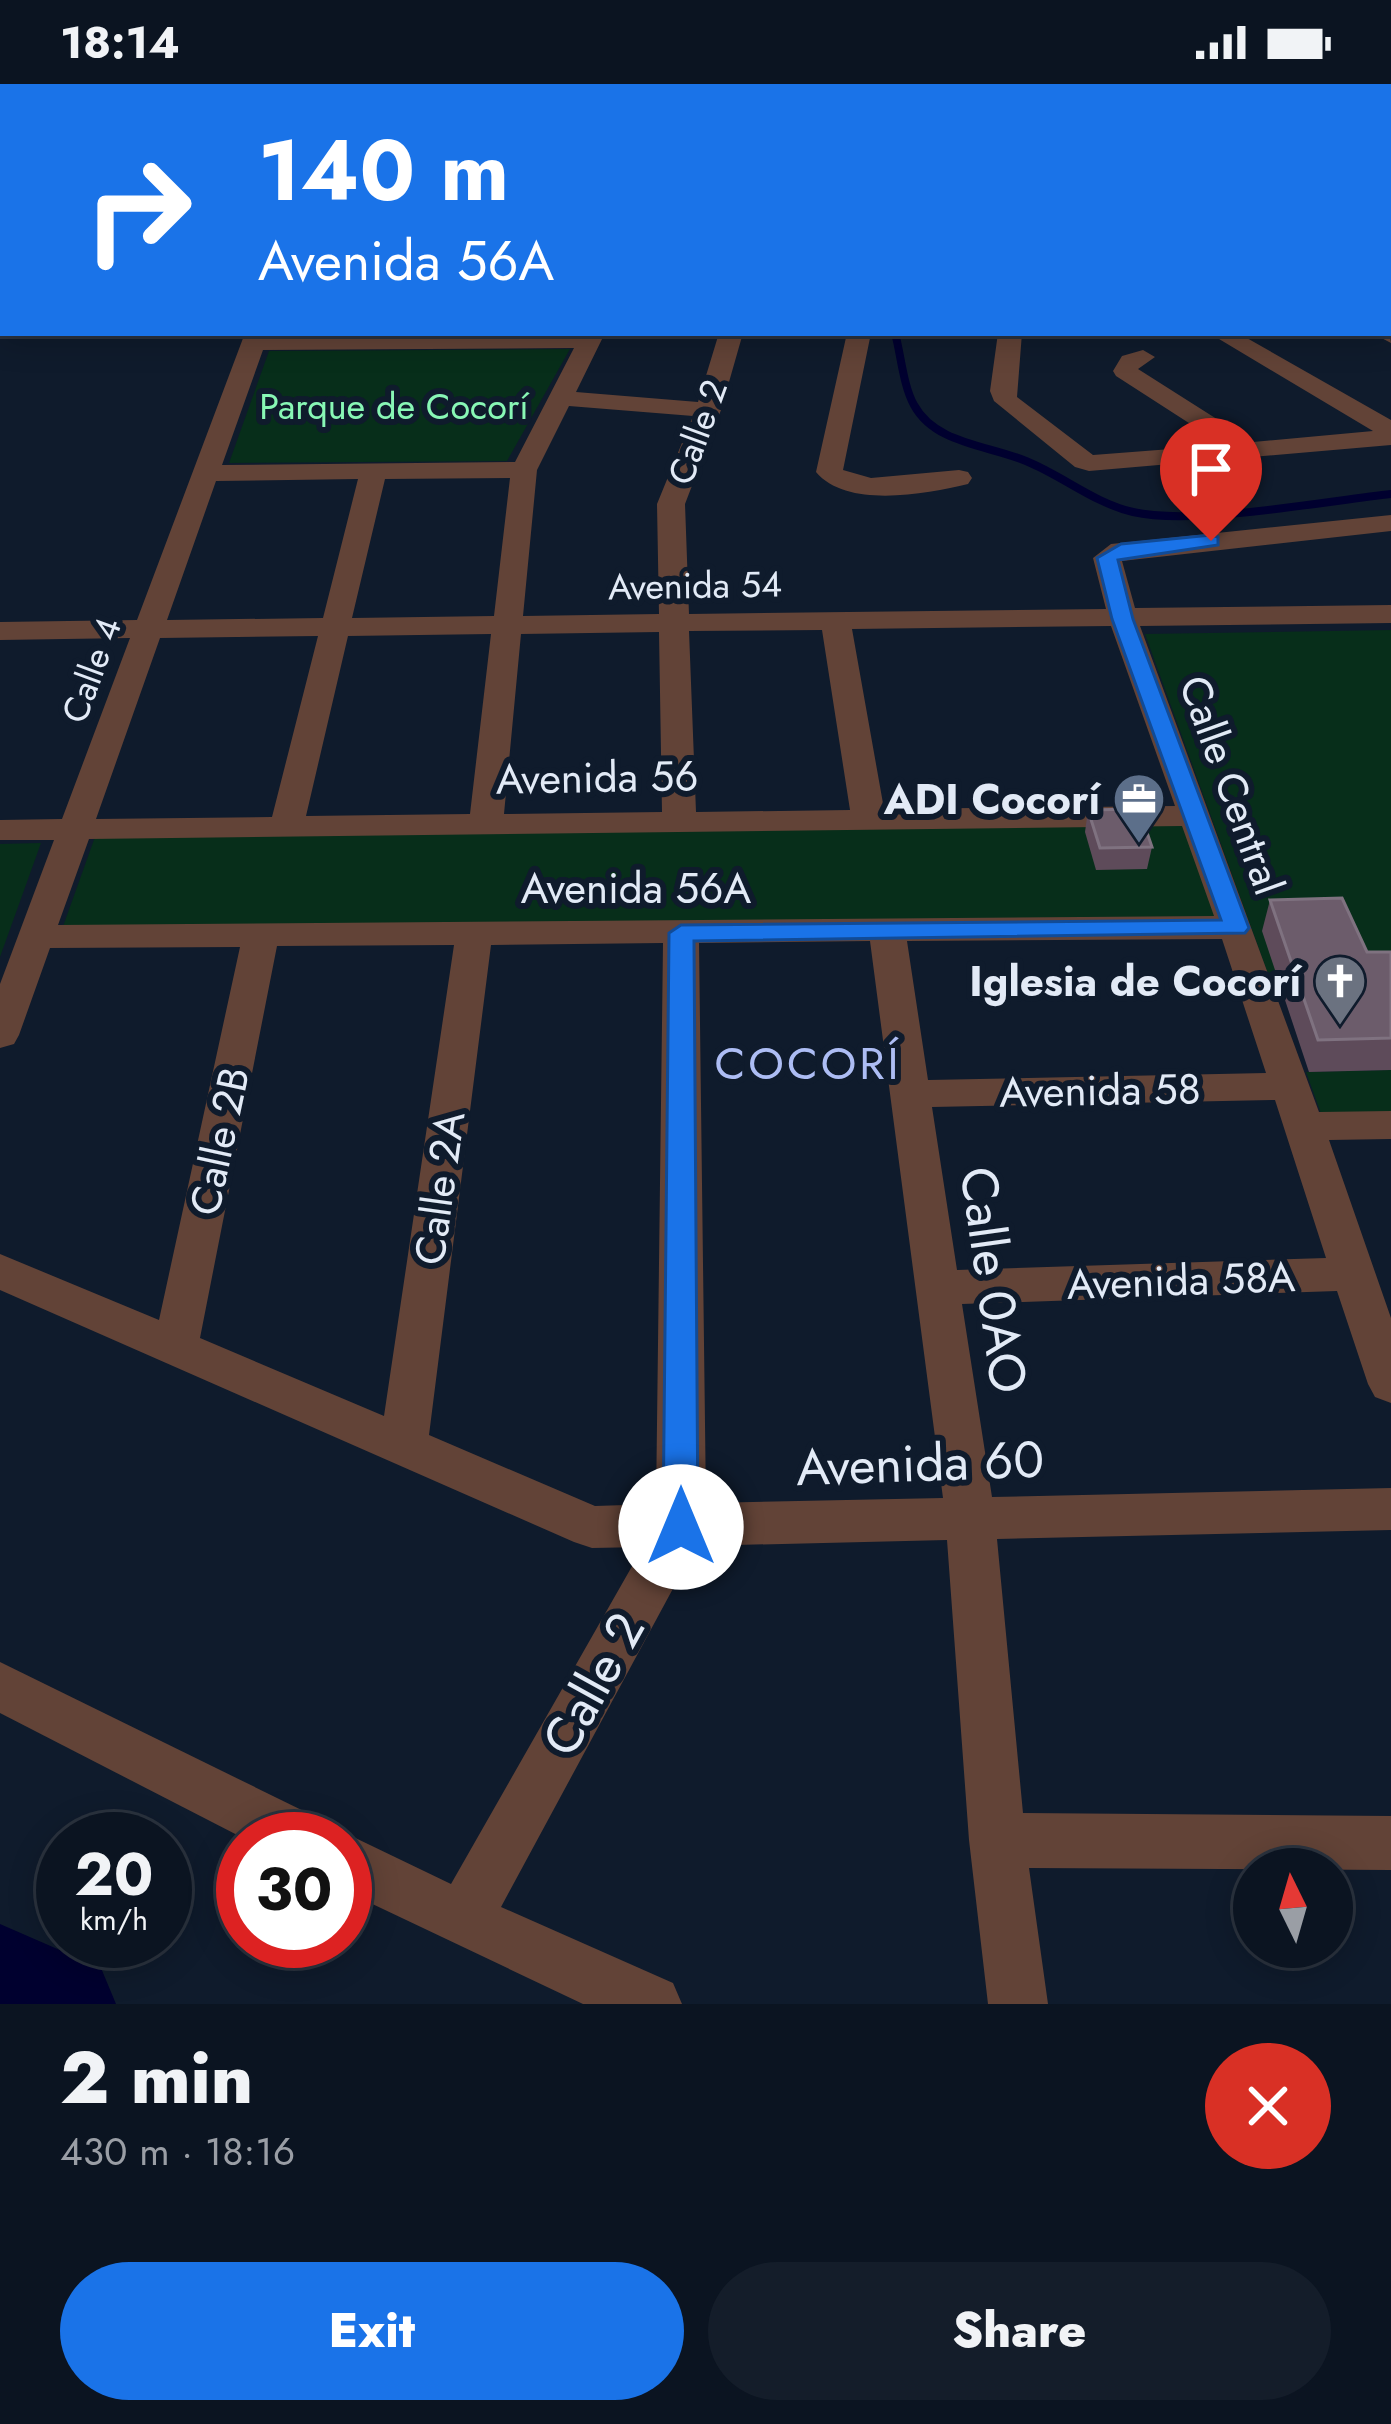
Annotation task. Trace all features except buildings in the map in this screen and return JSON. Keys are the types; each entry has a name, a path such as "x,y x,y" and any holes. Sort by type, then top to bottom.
{"street":[{"path":"763,84 894,84"},
{"name":"Calle 2","path":"680,821 671,504 708,410 730,336"},
{"path":"858,336 829,472 836,481 864,486 958,478"},
{"path":"1010,336 1002,391 1006,401 1084,461 1098,465 1391,434"},
{"path":"1226,336 1391,434"},
{"path":"255,338 591,337 524,470 486,824"},
{"name":"Calle 4","path":"0,1035 255,338"},
{"path":"1143,357 1130,362 1125,371 1249,451"},
{"path":"564,398 708,410"},
{"path":"206,473 524,470"},
{"path":"287,826 373,472"},
{"name":"Calle Central","path":"1391,523 1121,550 1107,558 1123,619 1236,928 1391,1384"},
{"name":"Avenida 54","path":"0,632 1391,614"},
{"path":"836,622 869,820"},
{"name":"Avenida 56","path":"0,830 1195,816"},
{"name":"Avenida 56A","path":"37,937 1236,928"},
{"name":"Calle 0AO","path":"887,932 970,1518 997,1840 1018,2004"},
{"name":"Calle 2","path":"462,1920 681,1527 681,933"},
{"name":"Calle 2A","path":"404,1442 474,934"},
{"name":"Calle 2B","path":"176,1346 261,936"},
{"name":"Avenida 58","path":"910,1094 1289,1086"},
{"path":"1302,1126 1391,1125"},
{"name":"Avenida 60","path":"0,1271 592,1527 1391,1509"},
{"name":"Avenida 58A","path":"938,1288 1353,1274"},
{"path":"0,1686 249,1812"},
{"path":"997,1840 1391,1844"},
{"path":"372,1875 652,2004"}],"green space":[{"name":"Parque de Cocorí","path":"570,349 507,461 229,463 269,351"},
{"path":"1391,630 1391,983 1272,985 1145,634"},
{"path":"1188,823 1218,920 61,932 96,834"},
{"path":"41,843 0,957 0,844"},
{"path":"1391,1070 1391,1118 1323,1119 1306,1072"}],"waterway":[{"path":"896,336 910,397 935,428 1026,461 1119,508 1189,516 1391,494"},
{"path":"0,1974 65,2004"}],"place":[{"name":"ADI Cocorí","path":"1139,845"},
{"name":"Iglesia de Cocorí","path":"1340,1027"}],"district":[{"name":"COCORÍ","path":"808,1063"}],"route":[{"path":"681,1527 681,933 1236,928 1123,619 1107,558 1121,550 1211,541"}]}
